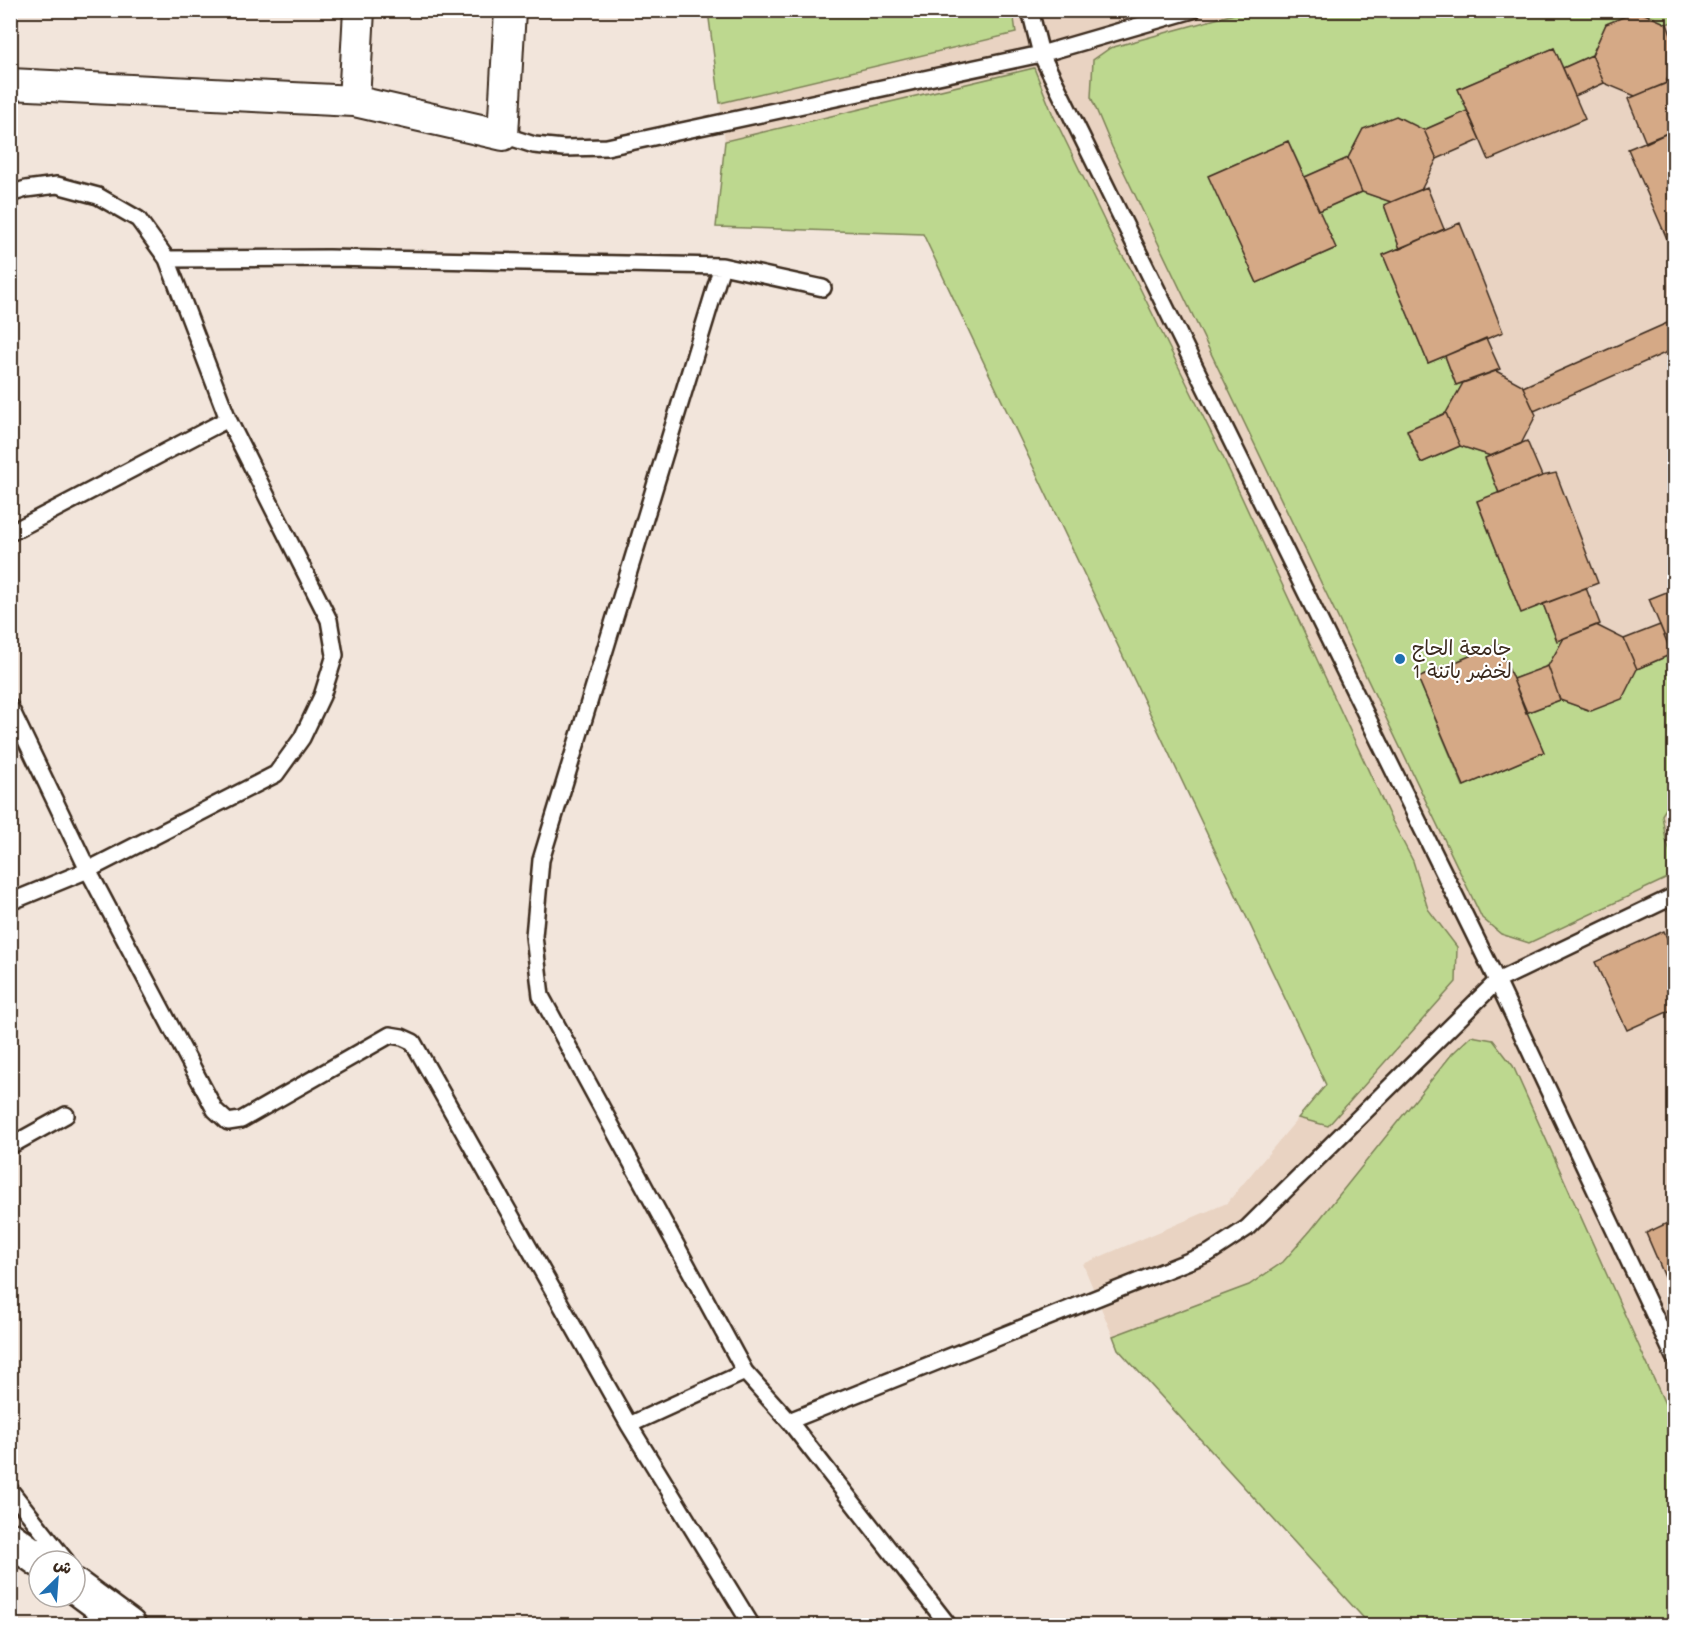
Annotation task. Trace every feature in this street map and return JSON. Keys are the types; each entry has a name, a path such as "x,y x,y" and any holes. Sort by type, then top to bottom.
{"street":[{"path":"354,101 359,10"},
{"path":"10,84 354,101 503,135 510,10"},
{"path":"10,1539 27,1551"},
{"path":"87,1594 129,1626"}],"lane":[{"path":"1030,10 1041,54 1497,981 1674,1357"},
{"path":"503,135 534,145 564,148 607,147 1041,54 1193,10"},
{"path":"10,194 26,189 57,185 98,196 138,219 167,259 228,418 329,620 335,655 322,696 302,738 276,774 88,870 10,902"},
{"path":"167,259 340,258 722,266 823,288"},
{"path":"722,266 541,860 534,936 541,996 744,1372 789,1421 949,1626"},
{"path":"10,533 228,418"},
{"path":"10,707 88,870 215,1110 228,1122 241,1120 390,1035 413,1042 629,1425 752,1626"},
{"path":"789,1421 1209,1253 1247,1228 1497,981 1674,896"},
{"path":"10,1146 66,1114"},
{"path":"629,1425 744,1372"},
{"path":"10,1490 57,1549"}],"shaded area":[{"name":"جامعة الحاج لخضر باتنة 1","path":"708,11 1674,11 1674,1625 1370,1625 1118,1349 1083,1264 1227,1203 1326,1085 923,234 716,227 725,141"}],"green space":[{"path":"708,11 1013,11 1016,33 720,103"},
{"path":"1245,11 1638,11 1606,24 1592,55 1563,68 1554,48 1458,89 1467,111 1424,130 1363,129 1348,158 1305,177 1288,141 1209,176 1257,283 1336,248 1319,211 1362,192 1391,202 1384,205 1400,249 1383,255 1428,363 1445,356 1456,385 1463,383 1446,413 1407,431 1421,463 1460,446 1491,456 1485,459 1499,493 1477,502 1521,612 1543,604 1557,640 1564,638 1548,666 1513,679 1498,644 1418,678 1463,786 1544,752 1526,713 1560,700 1591,711 1637,669 1672,654 1674,659 1674,796 1662,815 1666,840 1674,862 1674,875 1529,943 1501,934 1482,918 1112,147 1091,97 1093,60 1110,48"},
{"path":"1638,11 1674,11 1674,21 1667,24"},
{"path":"1034,68 1053,115 1223,457 1390,817 1413,861 1428,909 1457,947 1456,982 1328,1126 1298,1118 1326,1085 923,234 716,227 725,141"},
{"path":"1471,1036 1493,1040 1513,1066 1674,1424 1674,1625 1370,1625 1118,1349 1113,1336 1249,1285 1283,1262 1452,1054"}],"building":[{"path":"1638,11 1667,24 1674,43 1674,64 1665,84 1635,96 1604,83 1592,55 1606,24"},
{"path":"1554,48 1585,119 1489,160 1458,89"},
{"path":"1592,55 1604,83 1575,96 1563,68"},
{"path":"1671,81 1674,90 1674,130 1646,143 1628,99"},
{"path":"1467,111 1480,140 1437,159 1424,130"},
{"path":"1396,116 1424,130 1437,159 1421,190 1391,202 1362,192 1348,158 1363,129"},
{"path":"1674,130 1674,255 1628,149"},
{"path":"1288,141 1336,248 1257,283 1208,176"},
{"path":"1348,158 1362,192 1319,211 1305,177"},
{"path":"1427,187 1444,229 1400,249 1384,205"},
{"path":"1460,223 1503,332 1428,363 1383,255"},
{"path":"1674,320 1674,349 1534,411 1523,387"},
{"path":"1486,338 1500,369 1456,385 1445,356"},
{"path":"1496,371 1522,385 1536,415 1521,444 1491,456 1460,446 1446,413 1463,383"},
{"path":"1446,413 1460,446 1421,463 1407,430"},
{"path":"1527,441 1542,476 1499,493 1485,458"},
{"path":"1556,473 1598,583 1521,613 1477,501 1542,476"},
{"path":"1586,588 1600,624 1557,641 1543,604"},
{"path":"1674,589 1674,659 1649,599"},
{"path":"1596,625 1624,639 1637,669 1622,699 1591,711 1560,700 1548,666 1564,638"},
{"path":"1660,625 1672,654 1637,669 1624,639"},
{"path":"1498,644 1544,752 1464,786 1418,678"},
{"path":"1548,666 1560,700 1526,713 1513,679"},
{"path":"1664,931 1674,954 1674,1009 1627,1030 1595,962"},
{"path":"1674,1220 1674,1298 1646,1233"}],"place":[{"name":"جامعة الحاج لخضر باتنة 1","path":"1400,659"}]}
